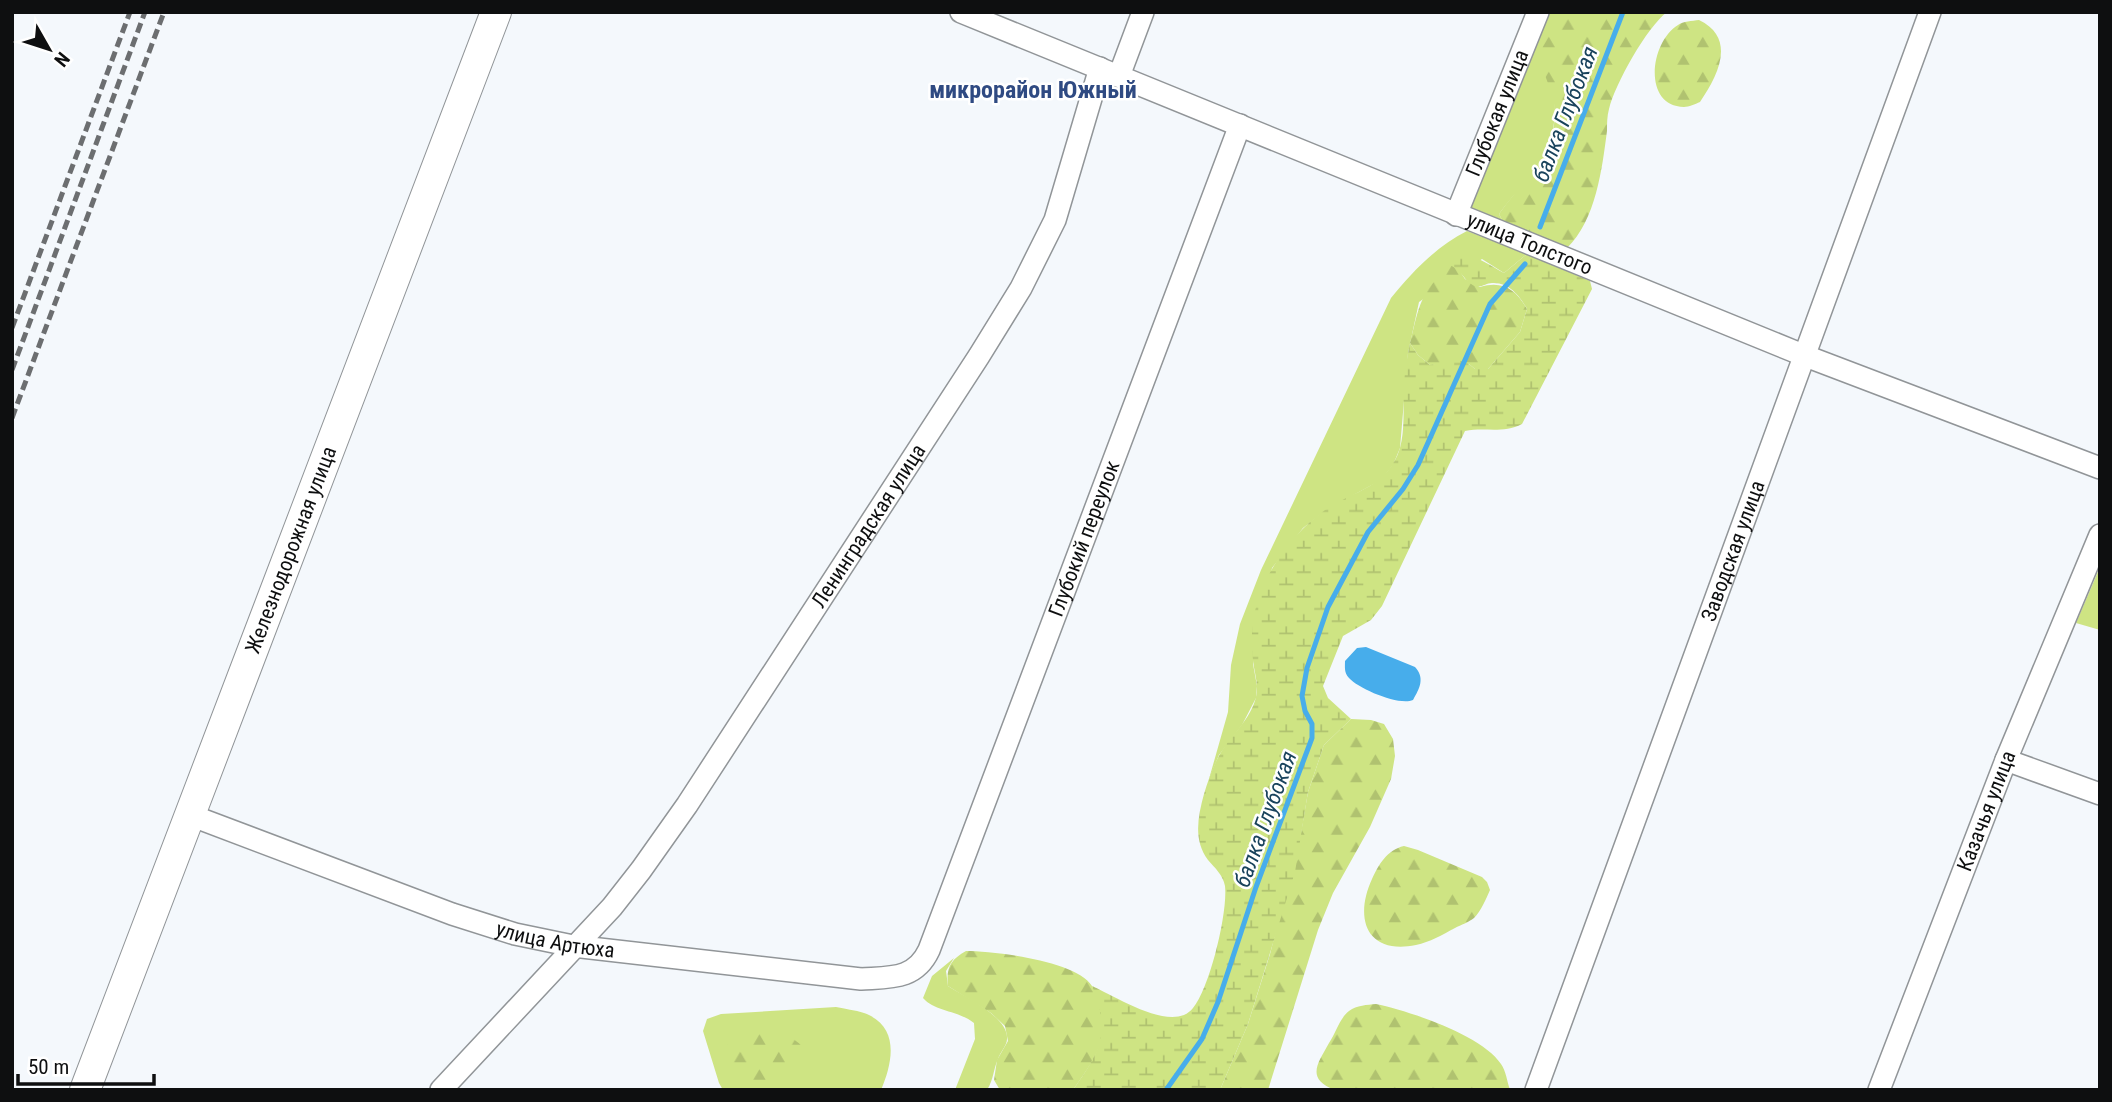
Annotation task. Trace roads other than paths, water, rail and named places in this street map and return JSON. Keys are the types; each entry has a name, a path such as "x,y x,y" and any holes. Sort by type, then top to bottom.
{"main road":[{"name":"Железнодорожная улица","path":"85,1090 496,12"}],"street":[{"name":"улица Толстого","path":"961,12 1803,355 2100,468"},
{"name":"Ленинградская улица","path":"441,1090 619,898 687,804 1021,288 1055,220 1110,72 1143,12"},
{"name":"Глубокая улица","path":"1457,215 1538,12"},
{"name":"Заводская улица","path":"1536,1090 1930,12"},
{"name":"Глубокий переулок","path":"929,950 1240,125"},
{"name":"Казачья улица","path":"1879,1090 2006,760 2100,535"},
{"path":"2006,760 2100,794"},
{"name":"улица Артюха","path":"190,815 452,914 515,933 573,946 861,979 911,972 919,966 929,950"}],"water":[{"path":"1366,647 1415,667 1420,675 1420,683 1413,700 1398,701 1380,695 1361,687 1349,678 1345,661 1357,648"}],"waterway":[{"name":"балка Глубокая","path":"1540,227 1623,12"},
{"name":"балка Глубокая","path":"1166,1090 1202,1039 1218,1002 1256,887 1312,738 1312,724 1305,711 1302,696 1307,668 1328,607 1368,532 1403,489 1418,465 1490,304 1525,264"}],"railway":[{"path":"12,328 130,12"},
{"path":"12,370 145,12"},
{"path":"12,418 164,12"}],"district":[{"name":"микрорайон Южный","path":"1033,90"}]}
